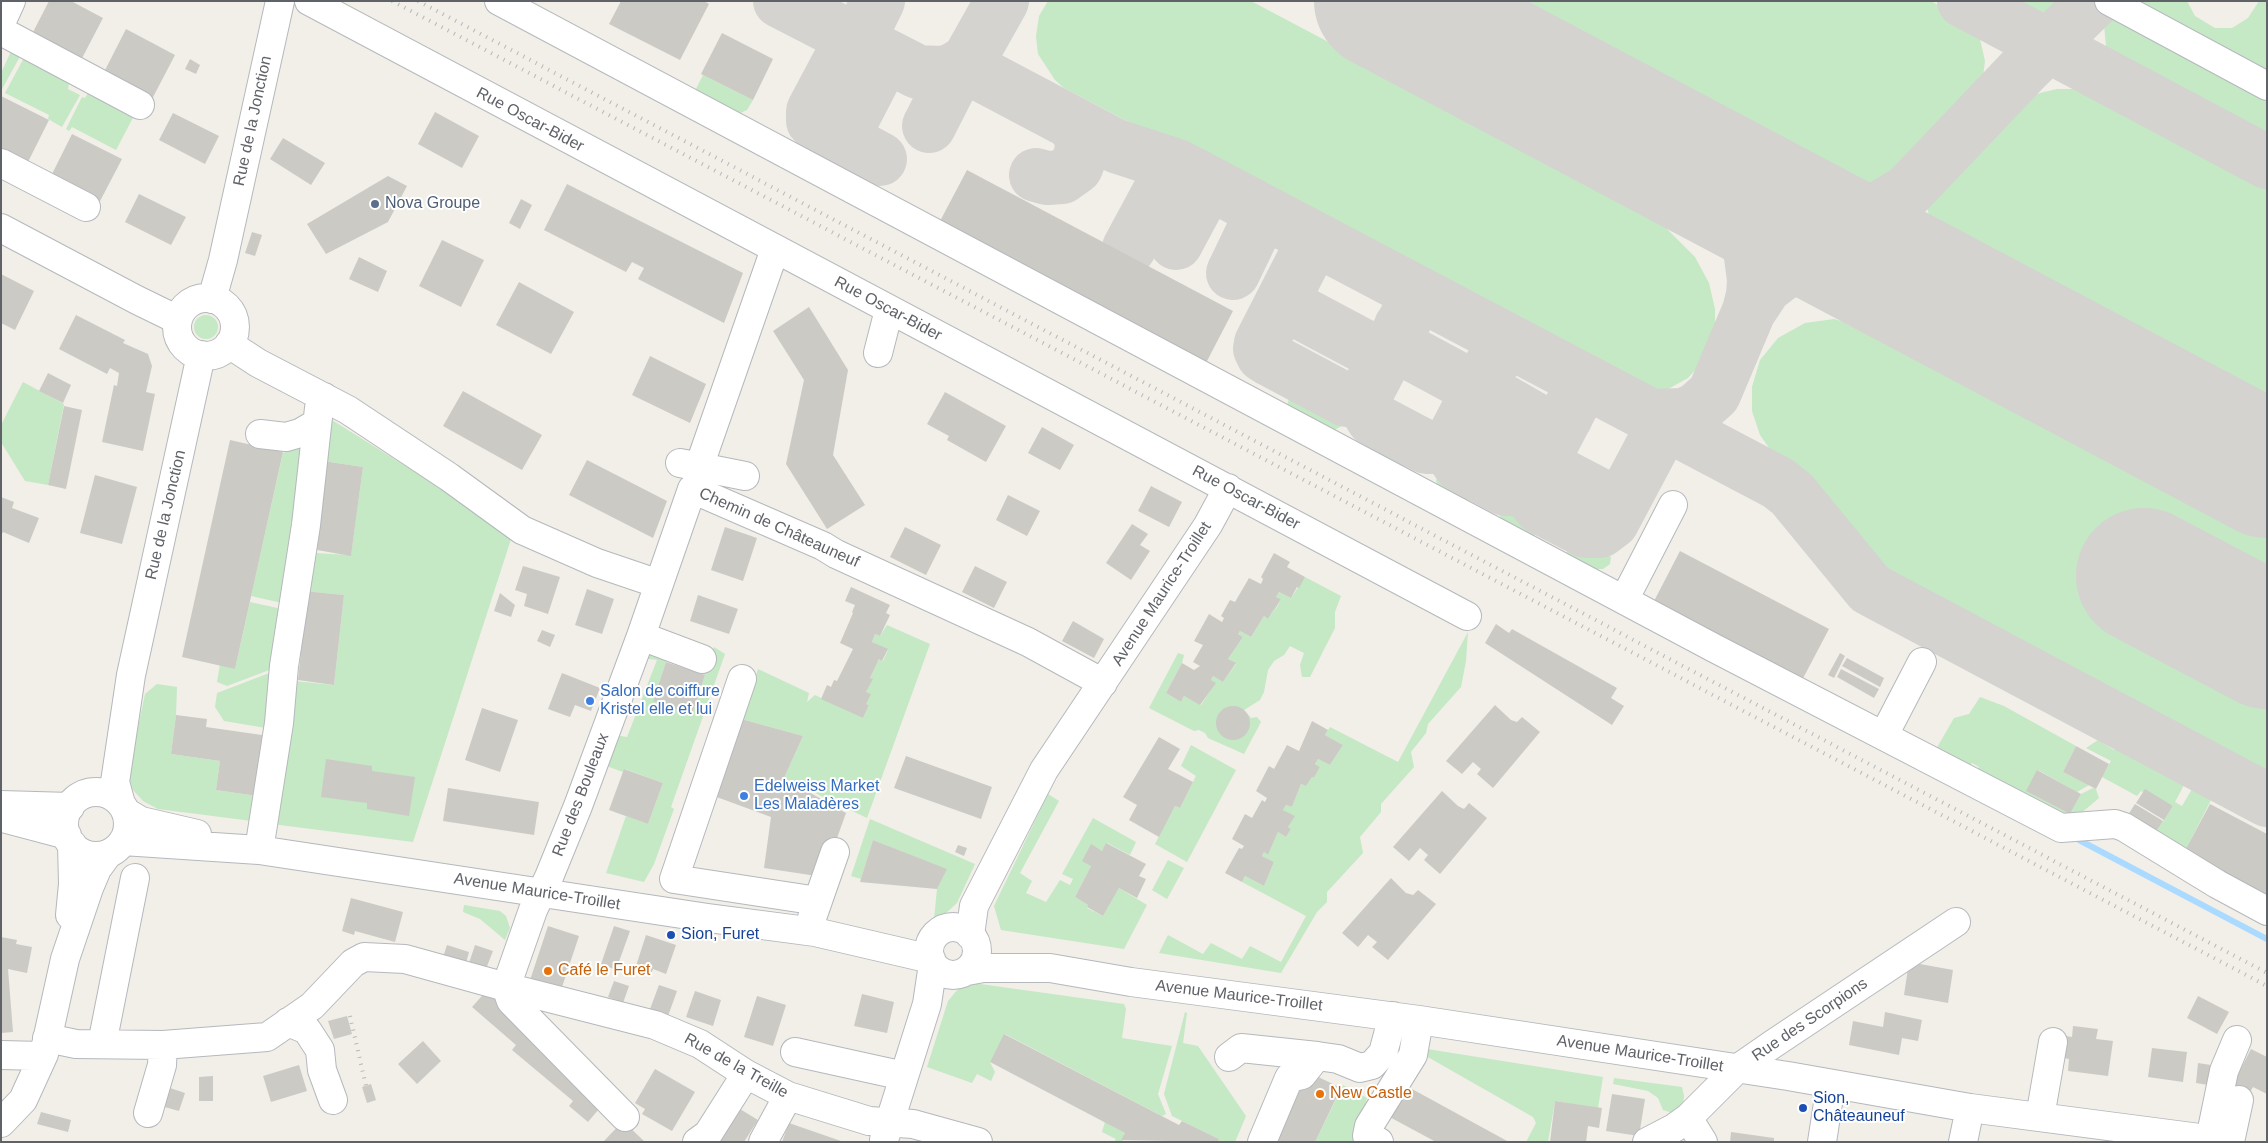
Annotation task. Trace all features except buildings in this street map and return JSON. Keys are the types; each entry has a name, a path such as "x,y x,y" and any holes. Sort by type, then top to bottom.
{"street":[{"path":"1,24 11,1"},
{"name":"Rue de la Jonction","path":"212,298 223,260 280,1"},
{"name":"Rue Oscar-Bider","path":"309,1 1467,616"},
{"path":"499,1 1624,600 2061,828 2115,824 2124,827 2217,884 2267,911"},
{"path":"2110,1 2267,86"},
{"path":"1,31 140,106"},
{"path":"1,163 86,207"},
{"path":"1,228 178,320"},
{"name":"Chemin de Châteauneuf","path":"745,476 690,465 774,249"},
{"path":"212,298 227,307 234,318 234,333 229,344 218,353 200,355 192,352 183,343 178,331 178,320 189,304 198,299 212,298"},
{"path":"878,353 889,310"},
{"path":"229,344 258,363 348,410 442,472 522,530 597,563 659,584"},
{"name":"Rue de la Jonction","path":"124,808 115,782 132,675 200,355"},
{"path":"259,850 279,723 284,666 298,567 306,525 319,408 324,397"},
{"path":"260,434 286,437 300,433 317,423"},
{"name":"Avenue Maurice-Troillet","path":"952,951 1044,770 1208,525 1228,488"},
{"name":"Chemin de Châteauneuf","path":"659,584 692,489 823,546 836,554 1028,642 1103,683"},
{"path":"1624,600 1673,505"},
{"name":"Rue des Bouleaux","path":"542,892 565,838 659,584"},
{"path":"641,636 702,659"},
{"path":"1884,735 1922,662"},
{"name":"Rue de la Jonction","path":"77,800 101,764 132,675"},
{"path":"742,679 674,879 818,901"},
{"path":"1,805 77,800 105,793 114,797 124,808 128,822 116,848 97,869 65,959 45,1047 23,1100 1,1123"},
{"path":"65,959 73,884 69,840 64,826 66,816 77,800"},
{"name":"Avenue Maurice-Troillet","path":"124,808 141,821 259,850 811,931 898,935 952,951 1131,982 1420,1020 1831,1084 1970,1108 2040,1117 2072,1132 2223,1141"},
{"path":"1,817 69,840 88,855 98,856 116,848"},
{"name":"Avenue Maurice-Troillet","path":"116,848 259,850"},
{"path":"811,931 818,901 835,852"},
{"path":"102,1044 135,878"},
{"path":"542,892 533,910 506,987 511,1001 625,1117"},
{"name":"Rue des Scorpions","path":"1647,1142 1674,1128 1688,1118 1737,1069 1956,922"},
{"path":"886,1132 926,1004 952,951"},
{"name":"Rue de la Treille","path":"1,1055 45,1047 76,1044 163,1045 267,1037 312,1006 352,963 364,957 405,959 655,1025 700,1044 746,1074 788,1096 868,1121 886,1132 913,1124 978,1142"},
{"path":"1229,1057 1241,1048 1338,1059 1360,1068 1372,1065 1383,1053 1393,1016"},
{"path":"1379,1142 1367,1136 1369,1126 1413,1055 1420,1020"},
{"path":"288,1022 307,1030 320,1050 322,1070 333,1100"},
{"path":"2223,1141 2224,1072 2237,1040"},
{"path":"2040,1117 2053,1042"},
{"path":"148,1113 162,1065 163,1045"},
{"path":"795,1052 904,1076"},
{"path":"1262,1142 1289,1078 1302,1075 1317,1056"},
{"path":"697,1142 708,1134 746,1074"},
{"path":"1822,1142 1831,1084"},
{"path":"763,1142 788,1096"},
{"path":"2223,1141 2240,1100"},
{"path":"1964,1142 1970,1108"},
{"path":"1688,1118 1703,1142"}],"green space":[{"path":"1048,1 1251,1 1651,213 1695,257 1709,283 1715,309 1715,329 1706,358 1688,378 1668,389 1652,391 1629,385 1064,88 1055,80 1038,54 1036,36 1039,16"},
{"path":"1513,1 1931,1 1963,19 1980,39 1985,61 1982,85 1975,100 1896,178 1884,185 1864,187"},
{"path":"1996,1 2079,1 2072,8 2051,15 2027,18"},
{"path":"2127,1 2187,1 2195,16 2215,28 2232,28 2248,18 2259,1 2267,1 2267,79"},
{"path":"2109,14 2267,93 2267,145 2118,66 2106,46 2104,25 2105,18"},
{"path":"13,47 23,51 1,91 1,73"},
{"path":"25,56 69,83 68,89 80,95 62,127 48,119 49,115 5,93"},
{"path":"703,75 753,100 747,110 734,116 695,91"},
{"path":"2057,89 2079,89 2103,94 2267,181 2267,400 1937,226 1929,216 1926,201 1933,185 2016,104 2040,93"},
{"path":"90,90 135,114 116,150 72,127 69,131 66,129 82,97 85,98"},
{"path":"817,134 881,168 876,183 873,186 807,154"},
{"path":"206,315 214,319 218,327 214,335 206,339 198,335 194,327 198,319"},
{"path":"1834,319 1872,330 2267,539 2267,785 1879,578 1783,468 1760,435 1752,411 1752,387 1760,360 1778,338 1805,323"},
{"path":"23,382 64,404 48,485 25,481 1,442 1,425"},
{"path":"1298,390 1346,416 1347,423 1331,432 1287,406 1289,398"},
{"path":"327,417 513,533 413,842 272,824 294,681 334,685 344,595 304,591 314,553 351,555 363,467 323,461"},
{"path":"1373,430 1409,450 1411,454 1407,465 1403,467 1366,448 1367,436"},
{"path":"308,437 282,603 251,596 283,453 291,450"},
{"path":"1446,469 1479,486 1481,490 1477,498 1463,503 1438,489 1436,480 1439,474"},
{"path":"1507,501 1541,519 1542,528 1533,537 1503,523 1499,514 1502,504"},
{"path":"1575,540 1580,540 1611,557 1610,564 1603,569 1597,569 1567,557 1567,547"},
{"path":"1305,577 1341,596 1335,612 1335,628 1310,677 1302,677 1300,665 1304,653 1290,646 1284,655 1274,661 1268,670 1264,692 1260,700 1244,710 1251,718 1257,717 1261,722 1244,754 1208,738 1205,733 1199,730 1194,731 1149,708 1178,653 1184,655 1182,663 1166,693 1181,702 1184,696 1201,705 1215,683 1211,680 1213,676 1223,682 1236,664 1228,659 1243,637 1238,634 1240,631 1251,637 1264,616 1268,619 1274,609 1276,609 1281,599 1276,597 1279,592 1291,598"},
{"path":"250,602 282,609 272,669 227,686 217,682 220,664 235,669"},
{"path":"887,625 930,644 867,818 784,778 803,736 741,719 758,669 809,693 807,702 815,695 863,718 869,705 866,704 866,692 872,679 870,678 879,659 883,661 888,650 872,642 875,634 880,636"},
{"path":"1468,632 1466,661 1461,687 1428,724 1426,733 1411,752 1414,767 1381,804 1381,812 1360,837 1363,853 1327,892 1327,902 1317,912 1281,973 1159,953 1168,935 1203,954 1211,943 1242,959 1250,946 1281,962 1306,916 1242,882 1245,876 1264,886 1274,862 1262,856 1264,852 1268,855 1278,832 1286,837 1291,829 1288,827 1294,816 1283,810 1286,805 1292,807 1301,784 1306,786 1312,777 1314,778 1320,767 1315,764 1318,759 1330,765 1343,745 1325,735 1330,727 1398,762"},
{"path":"714,647 725,654 671,807 674,809 654,864 644,882 606,873 626,816 648,824 663,783 625,769 623,772 604,765 615,735 627,737 657,660 642,658 646,650 664,654 666,662 653,701 692,714 705,675 702,674"},
{"path":"272,672 266,728 224,721 215,707 217,693"},
{"path":"157,684 177,687 176,715 171,754 220,761 216,790 257,796 252,821 158,809 143,801 133,790 128,775 145,694"},
{"path":"1980,697 2004,706 2076,746 2063,772 2089,785 2077,792 2038,770 2027,791 2070,814 2081,794 2093,788 2096,789 2099,798 2073,820 1976,773 1979,767 1972,763 1968,769 1935,751 1954,718 1969,714"},
{"path":"2098,740 2184,785 2175,802 2182,806 2192,789 2211,800 2183,855 2154,835 2173,806 2141,791 2137,796 2102,777 2111,761 2086,748"},
{"path":"1191,745 1236,770 1187,862 1155,844 1175,806 1180,808 1196,776 1181,766"},
{"path":"1048,794 1059,801 1020,873 1032,881 1026,893 1046,902 1060,880 1070,885 1073,879 1062,874 1093,818 1136,842 1130,855 1107,843 1102,851 1091,845 1091,866 1075,897 1088,905 1087,908 1103,916 1119,888 1147,905 1124,949 1001,930 994,906"},
{"path":"870,819 975,864 957,903 946,913 934,919 937,889 946,869 873,840 861,879 851,876"},
{"path":"1168,860 1184,868 1167,899 1152,890"},
{"path":"464,905 500,911 506,916 510,928 505,940 480,919 463,912"},
{"path":"973,983 1124,1004 1126,1009 1122,1038 1172,1046 1158,1094 1166,1114 1162,1116 1005,1034 990,1062 995,1072 991,1081 977,1074 972,1083 927,1067 948,1001 958,989"},
{"path":"1185,1012 1187,1013 1183,1043 1198,1046 1246,1116 1235,1142 1218,1142 1219,1139 1172,1116 1164,1094"},
{"path":"1421,1048 1603,1077 1598,1108 1555,1101 1548,1142 1526,1142 1536,1123 1533,1117 1419,1052"},
{"path":"1614,1078 1682,1087 1684,1096 1683,1106 1679,1115 1663,1110 1658,1098 1648,1091 1613,1084"},
{"path":"1343,1085 1367,1098 1355,1142 1315,1142"},
{"path":"1105,1122 1125,1133 1122,1140 1125,1142 1114,1142 1116,1139 1102,1132"}],"waterway":[{"path":"2079,840 2267,939"}],"taxiway":[{"path":"780,1 918,72 941,73 951,71 963,64"},
{"path":"868,47 862,33 878,1"},
{"path":"929,126 954,77 971,56 1002,1"},
{"path":"1964,1 2267,162"},
{"path":"1783,213 1831,222 1847,220 1875,211 1908,191 2025,68 2094,1"},
{"path":"852,144 819,127 813,121 813,111 845,51 851,46 861,44"},
{"path":"880,159 852,144 847,137 847,129 879,67 894,61"},
{"path":"951,71 978,73 1116,146 1177,166 1778,483 1792,494 1870,589 2267,800"},
{"path":"1036,175 1047,178 1062,177 1076,167 1082,151 1081,136 1072,123"},
{"path":"1650,416 1684,415 1697,409 1714,394 1749,311 1753,295 1754,280 1749,241 1735,212 1704,177 1675,157"},
{"path":"1129,248 1163,185 1165,171 1159,160"},
{"path":"1176,243 1202,192 1195,175"},
{"path":"1233,273 1258,221 1252,205"},
{"path":"1297,229 1304,239 1306,255 1261,343 1260,349 1263,355 1271,360 1346,400 1356,400 1367,392"},
{"path":"1749,311 1765,287 1804,261 1836,256 1851,257 1892,271"},
{"path":"1286,295 1292,308 1369,349 1381,351 1391,346"},
{"path":"1433,301 1420,303 1409,312 1367,392 1365,406 1373,419 1426,447 1441,447 1452,441"},
{"path":"1401,326 1402,342 1410,353 1462,381 1478,380 1488,372"},
{"path":"1489,331 1497,346 1495,358 1452,441 1451,447 1453,455 1460,465 1505,489 1521,489 1532,481 1575,399 1586,391 1600,390"},
{"path":"1488,372 1488,388 1494,396 1541,423 1553,423 1566,417"},
{"path":"1469,408 1469,419 1477,430 1523,456 1535,456 1549,449 1551,464 1559,474 1605,498 1618,498 1629,490"},
{"path":"1532,481 1532,492 1535,501 1540,507 1586,531 1600,531 1612,522 1655,441 1672,420 1684,415"}],"runway":[{"path":"1382,1 2267,470"},
{"path":"2144,576 2267,641"}],"railway":[{"path":"392,1 2267,986"},
{"path":"418,1 2267,973"},
{"path":"350,1016 366,1086"}],"place":[{"name":"Nova Groupe","path":"375,204"},
{"name":"Salon de coiffure Kristel elle et lui","path":"590,701"},
{"name":"Edelweiss Market Les Maladères","path":"744,796"},
{"name":"Sion, Furet","path":"671,935"},
{"name":"Café le Furet","path":"548,971"},
{"name":"New Castle","path":"1320,1094"},
{"name":"Sion, Châteauneuf","path":"1803,1108"}]}
